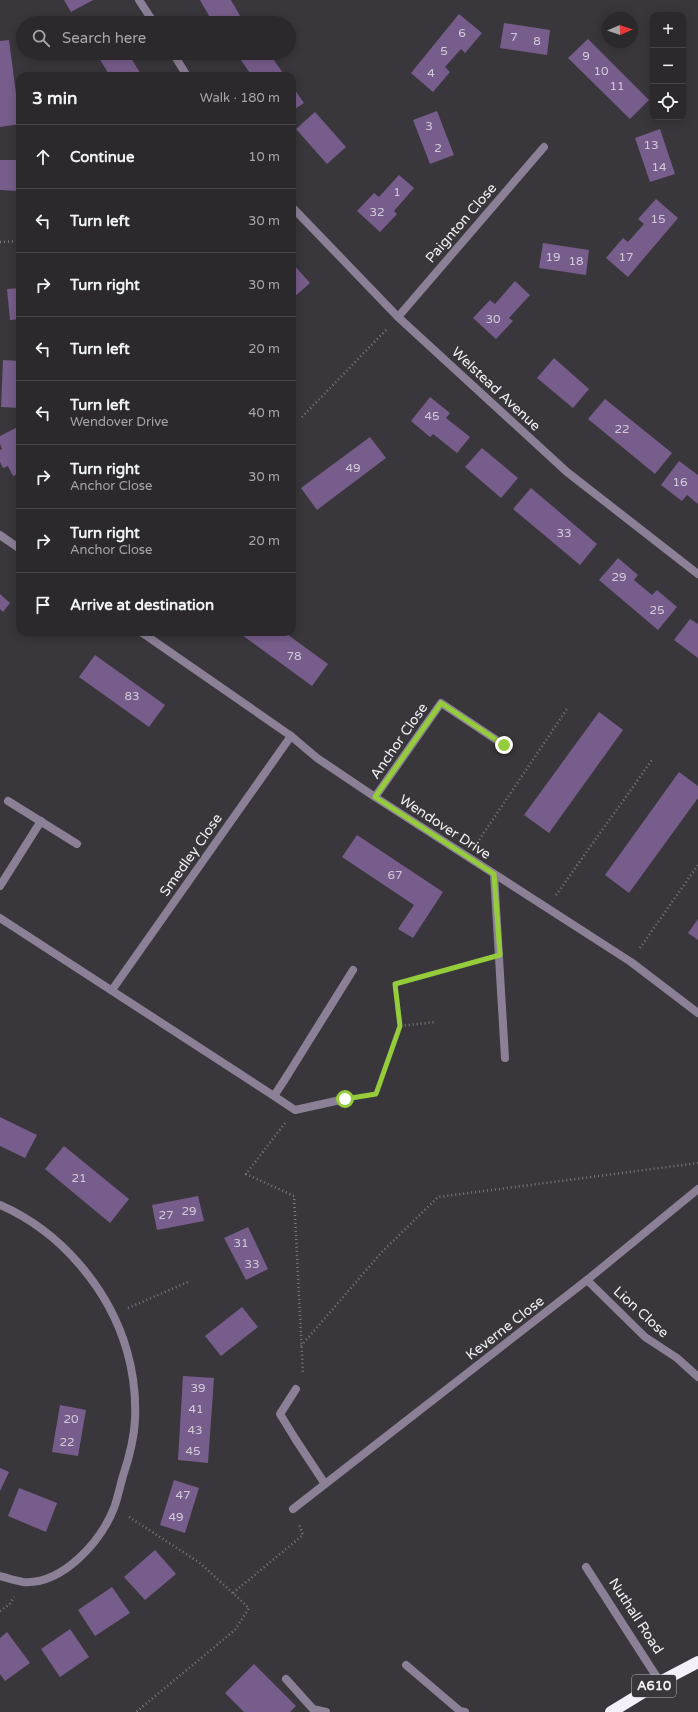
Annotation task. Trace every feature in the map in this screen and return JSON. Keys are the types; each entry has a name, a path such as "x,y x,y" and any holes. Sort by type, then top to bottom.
{"highway":[{"name":"A610","path":"615,1711 660,1682 698,1662"}],"street":[{"path":"140,0 150,16"},
{"path":"177,60 185,72"},
{"name":"Paignton Close","path":"398,317 544,147"},
{"name":"Welstead Avenue","path":"296,210 398,317 566,472 698,574"},
{"path":"0,535 16,546"},
{"name":"Wendover Drive","path":"147,636 291,736 317,758 467,857 631,962 698,1014"},
{"name":"Anchor Close","path":"375,797 441,703 504,745"},
{"name":"Smedley Close","path":"112,990 291,736"},
{"path":"8,801 77,844"},
{"path":"0,886 40,821"},
{"path":"494,874 505,1058"},
{"path":"0,918 295,1110 345,1099"},
{"path":"274,1096 353,970"},
{"name":"Keverne Close","path":"293,1508 587,1280 698,1189"},
{"path":"0,1205 11,1210 44,1232 72,1257 97,1287 113,1314 127,1351 133,1384 135,1420 131,1451 114,1508 98,1539 75,1562 48,1578 24,1582 0,1576"},
{"name":"Lion Close","path":"587,1280 645,1337 677,1358 698,1377"},
{"path":"296,1389 280,1414 325,1484"},
{"name":"Nuthall Road","path":"586,1567 660,1682"},
{"path":"406,1665 460,1711 465,1712"},
{"path":"286,1679 313,1709 326,1712"}],"path":[{"path":"0,242 16,240"},
{"path":"302,416 398,317"},
{"path":"467,857 567,709"},
{"path":"547,908 652,760"},
{"path":"631,962 698,865"},
{"path":"345,1099 376,1094 400,1026 395,984 500,955"},
{"path":"400,1026 436,1022"},
{"path":"295,1110 246,1174 294,1196 303,1376 296,1389"},
{"path":"301,1346 381,1253 438,1197 698,1164"},
{"path":"113,1314 188,1282"},
{"path":"114,1508 200,1562 249,1608 235,1630 136,1712"},
{"path":"233,1593 303,1535 293,1508"}],"building":[{"path":"64,0 93,0 71,12"},
{"path":"200,0 231,0 240,16 209,16"},
{"path":"459,14 482,33 465,53 461,49 445,67 450,72 433,92 411,73"},
{"path":"504,23 550,30 547,55 500,48"},
{"path":"588,39 649,100 630,119 568,58"},
{"path":"9,40 16,93 16,125 0,127 0,41"},
{"path":"100,60 132,60 140,72 108,72"},
{"path":"241,60 274,60 282,72 249,72"},
{"path":"296,92 304,103 296,108"},
{"path":"437,111 454,155 430,164 413,120"},
{"path":"315,112 346,147 327,164 296,129"},
{"path":"660,129 675,174 650,182 635,138"},
{"path":"0,160 16,160 16,191 0,190"},
{"path":"399,175 414,188 394,211 397,214 380,232 357,211 374,193 379,197"},
{"path":"656,199 678,218 628,277 606,258 623,238 628,242 644,224 638,219"},
{"path":"543,243 589,250 586,275 539,268"},
{"path":"296,267 310,283 296,295"},
{"path":"515,281 530,295 509,318 513,321 496,339 473,318 490,300 495,304"},
{"path":"16,288 16,319 10,320 7,289"},
{"path":"554,358 589,389 573,408 537,378"},
{"path":"3,360 16,361 16,408 1,407"},
{"path":"430,397 450,413 446,418 470,437 457,453 433,434 430,437 411,421"},
{"path":"605,399 672,453 655,474 588,419"},
{"path":"16,428 16,475 13,476 8,466 3,468 0,462 0,450 2,449 0,444 0,436"},
{"path":"370,437 386,458 317,510 301,488"},
{"path":"482,448 518,478 501,498 465,467"},
{"path":"679,461 698,475 698,504 687,495 682,501 661,485"},
{"path":"531,488 597,544 580,565 513,509"},
{"path":"618,558 638,575 634,580 652,595 657,590 677,607 658,630 599,580"},
{"path":"0,594 10,603 3,612 0,609"},
{"path":"690,619 698,624 698,658 674,640"},
{"path":"243,636 290,636 328,664 312,686"},
{"path":"95,655 165,705 149,727 79,677"},
{"path":"599,712 623,730 549,833 524,815"},
{"path":"679,772 698,786 698,798 629,893 605,875"},
{"path":"357,835 443,892 413,938 398,929 414,905 342,857"},
{"path":"698,919 698,940 688,933"},
{"path":"0,1117 37,1135 25,1158 0,1146"},
{"path":"64,1146 129,1199 110,1223 45,1169"},
{"path":"198,1196 204,1221 157,1230 152,1205"},
{"path":"248,1227 268,1269 246,1280 224,1238"},
{"path":"242,1307 258,1327 221,1356 205,1336"},
{"path":"183,1376 214,1378 208,1463 178,1460"},
{"path":"60,1405 86,1410 78,1456 52,1452"},
{"path":"0,1468 9,1472 0,1491"},
{"path":"174,1480 199,1488 185,1533 160,1525"},
{"path":"19,1488 57,1503 46,1532 8,1516"},
{"path":"155,1550 176,1574 145,1600 124,1577"},
{"path":"112,1587 130,1613 95,1636 78,1610"},
{"path":"70,1629 89,1657 60,1677 41,1649"},
{"path":"7,1632 30,1663 5,1681 0,1674 0,1638"},
{"path":"254,1664 296,1706 290,1712 244,1712 225,1693"}],"route":[{"path":"345,1099 376,1094 400,1026 395,984 500,955 494,874 375,797 441,703 504,745"}]}
